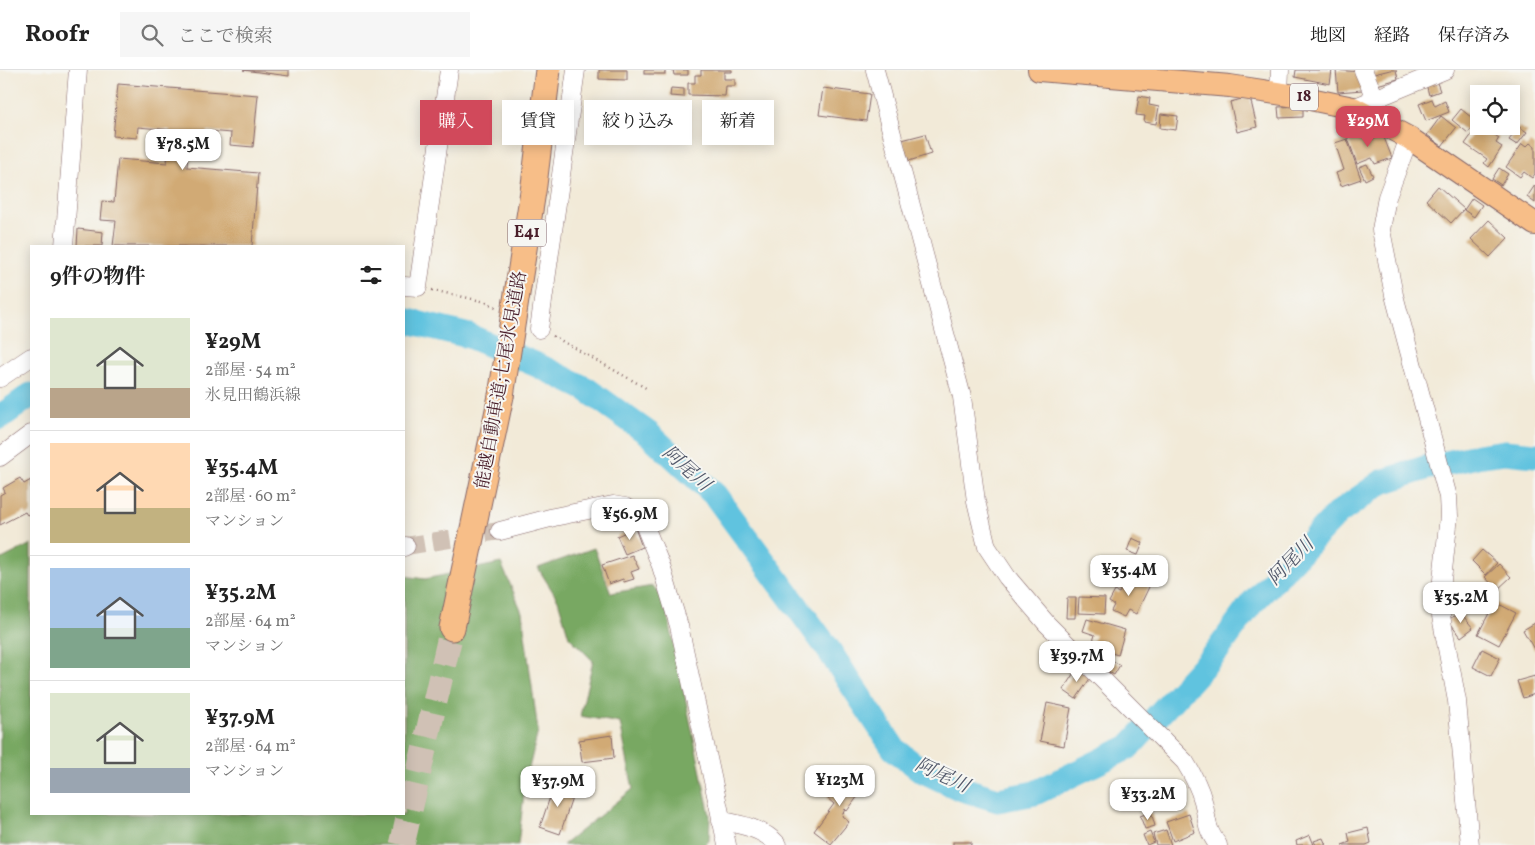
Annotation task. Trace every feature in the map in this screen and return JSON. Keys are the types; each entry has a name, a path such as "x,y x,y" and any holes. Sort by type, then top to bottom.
{"highway":[{"name":"能越自動車道;七尾氷見道路","path":"496,395 539,70"},
{"name":"能越自動車道;七尾氷見道路","path":"447,627 478,468 496,395 533,194 548,70"}],"main road":[{"name":"18","path":"1039,70 1230,86 1279,93 1353,108 1409,138 1535,224"}],"street":[{"path":"64,245 78,70"},
{"path":"405,286 418,287 449,70"},
{"path":"539,329 576,70"},
{"path":"875,70 962,397 976,501 987,546 1007,577 1047,624 1175,749 1196,780 1203,802 1208,841"},
{"path":"1279,93 1280,70"},
{"path":"1364,70 1375,98"},
{"path":"1353,108 1445,70"},
{"path":"1409,138 1387,197 1381,230 1394,295 1448,497 1449,516 1440,598 1441,616 1457,701 1470,845"},
{"path":"0,378 30,358"},
{"path":"0,457 30,435"},
{"path":"500,531 554,517 613,505 625,507 642,519 661,566 679,626 727,845"},
{"path":"721,821 744,824 761,832 778,845"}],"green space":[{"path":"30,545 30,815 405,815 405,576 425,579 501,563 522,612 538,731 525,785 518,845 0,845 0,560"},
{"path":"594,548 611,593 653,586 665,601 710,816 709,841 705,845 563,845 633,789 620,723 580,716 593,661 569,637 558,600 538,568"}],"building":[{"path":"243,70 289,70 289,76"},
{"path":"599,70 627,70 627,80 599,79"},
{"path":"644,70 665,70 665,74 644,74"},
{"path":"673,70 688,70 688,75 674,75"},
{"path":"701,70 732,70 732,72 724,72 724,79 735,79 735,86 726,86 725,96 688,95 688,83 695,83 695,75 701,75"},
{"path":"1296,70 1332,70 1330,84 1295,77"},
{"path":"1336,70 1360,72 1362,90 1338,92"},
{"path":"1396,70 1398,79 1377,85 1374,74"},
{"path":"1436,80 1440,91 1429,95 1426,84"},
{"path":"118,84 258,95 253,147 230,145 231,133 207,131 205,145 189,144 187,167 258,173 252,245 113,245 116,221 100,220 102,201 114,202 118,159 167,163 170,130 138,127 137,138 113,136"},
{"path":"671,88 684,89 684,97 670,96"},
{"path":"823,88 870,94 866,121 819,115"},
{"path":"1139,96 1150,98 1149,105 1159,107 1156,124 1144,122 1145,116 1136,115"},
{"path":"1250,97 1257,127 1237,132 1230,102"},
{"path":"1432,99 1435,106 1445,101 1449,112 1426,121 1419,104"},
{"path":"1303,106 1303,117 1279,118 1278,107"},
{"path":"1461,109 1470,116 1470,131 1468,133 1452,120"},
{"path":"1161,114 1178,116 1176,130 1160,128"},
{"path":"1441,116 1456,128 1442,146 1427,135"},
{"path":"1520,128 1527,132 1517,145 1509,140 1513,135 1520,135"},
{"path":"1354,129 1357,136 1368,132 1371,140 1383,135 1392,158 1375,164 1372,158 1357,164 1346,133"},
{"path":"925,134 931,154 909,161 902,140"},
{"path":"1472,135 1495,135 1499,138 1496,143 1502,147 1489,167 1484,163 1487,159 1465,144"},
{"path":"1347,139 1361,179 1341,186 1336,173 1344,170 1335,143"},
{"path":"1530,143 1535,147 1535,174 1532,178 1524,172 1520,177 1506,167 1522,144 1526,147"},
{"path":"1367,164 1373,176 1365,180 1359,167"},
{"path":"1499,168 1508,174 1501,185 1492,179"},
{"path":"1535,185 1535,203 1527,197"},
{"path":"1438,186 1464,209 1451,223 1426,200"},
{"path":"1472,198 1482,205 1474,217 1464,210"},
{"path":"1489,220 1508,238 1490,257 1471,239"},
{"path":"78,229 103,232 102,245 77,245"},
{"path":"20,478 24,484 30,481 30,514 27,515 25,512 0,525 0,495 5,492 3,488"},
{"path":"635,528 642,547 625,554 617,536"},
{"path":"1132,538 1143,543 1138,555 1127,551"},
{"path":"1482,550 1497,563 1486,575 1472,561"},
{"path":"632,555 639,569 631,572 634,579 624,582 623,579 609,584 602,565"},
{"path":"1499,564 1511,577 1497,590 1485,577"},
{"path":"1128,576 1149,587 1136,614 1128,610 1124,617 1111,611 1114,605 1109,602 1115,591 1119,593"},
{"path":"1079,597 1105,598 1104,614 1078,613"},
{"path":"1067,598 1076,598 1075,618 1066,618"},
{"path":"1495,602 1516,613 1499,645 1478,634"},
{"path":"1460,612 1473,628 1461,637 1448,620"},
{"path":"1087,619 1125,630 1118,655 1091,647 1095,635 1083,631"},
{"path":"1535,623 1535,651 1523,630"},
{"path":"1482,649 1500,658 1491,676 1473,667"},
{"path":"1108,658 1120,665 1114,675 1102,668"},
{"path":"1077,668 1091,677 1076,699 1063,690"},
{"path":"1535,676 1535,694 1523,698 1517,681"},
{"path":"1047,703 1071,708 1064,746 1040,741"},
{"path":"612,735 614,758 582,762 579,740"},
{"path":"848,771 866,785 847,811 845,809 842,816 849,822 831,844 814,831 834,804 827,798"},
{"path":"555,782 575,789 560,834 540,827"},
{"path":"1151,812 1155,826 1145,829 1140,816"},
{"path":"1189,814 1195,832 1173,841 1166,822"},
{"path":"1368,828 1371,843 1366,845 1342,845 1350,842 1348,833"},
{"path":"1166,830 1171,845 1156,845 1153,834"},
{"path":"1150,832 1154,842 1147,845 1143,835"},
{"path":"1310,835 1314,845 1297,845 1296,841"},
{"path":"1323,838 1326,845 1316,845 1314,841"},
{"path":"953,842 971,842 971,845 953,845"}],"waterway":[{"name":"阿尾川","path":"405,320 469,336 537,365 586,389 649,434 715,495 826,646 894,749 921,770 959,788 998,800 1035,793 1129,747 1217,651 1251,604 1337,514 1382,482 1425,468 1477,456 1505,452 1535,455"},
{"name":"阿尾川","path":"0,417 30,396"}],"tunnel":[{"path":"406,546 500,531"},
{"path":"402,845 452,628"}]}
